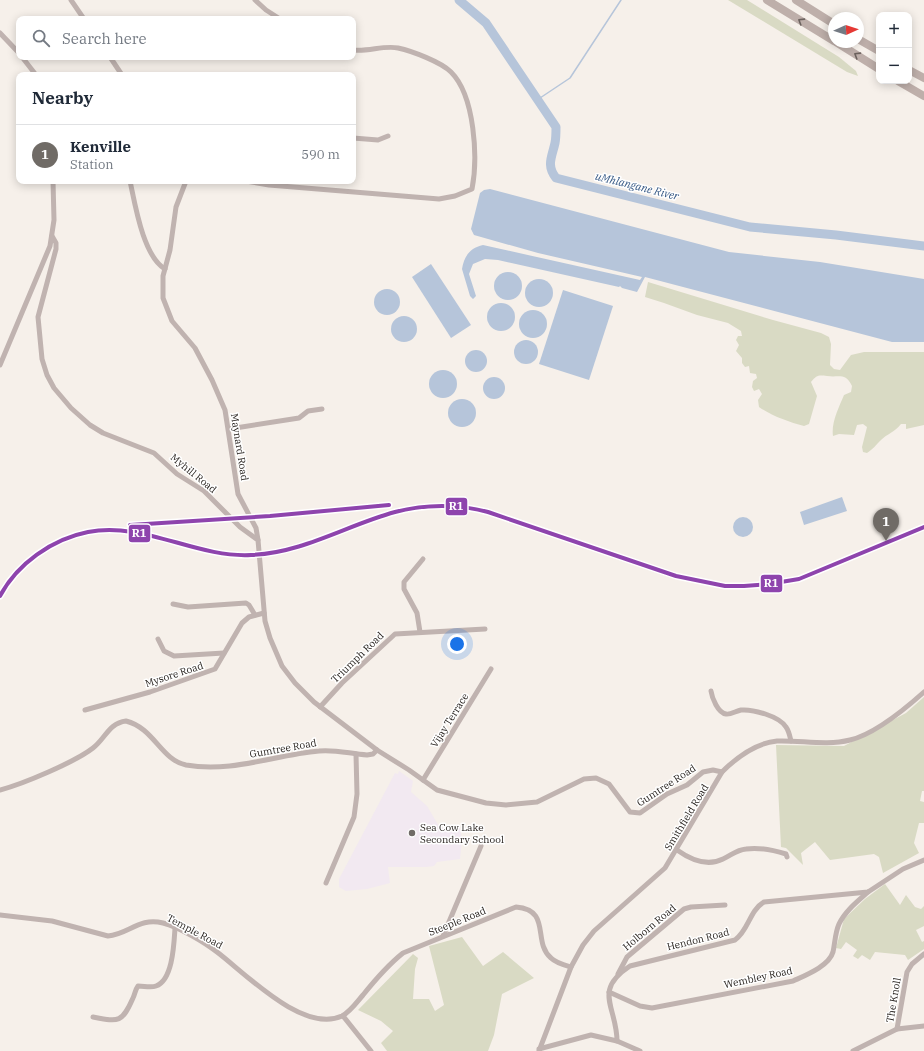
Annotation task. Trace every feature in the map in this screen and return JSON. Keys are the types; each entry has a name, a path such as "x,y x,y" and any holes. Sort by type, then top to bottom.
{"highway":[{"path":"767,0 828,38"},
{"path":"796,0 828,20"},
{"path":"864,42 876,50"},
{"path":"845,48 876,67"},
{"path":"912,72 924,78"},
{"path":"903,84 924,96"}],"street":[{"path":"71,0 82,16"},
{"path":"255,0 275,16"},
{"path":"0,33 16,50"},
{"path":"269,184 299,188 439,199 455,196 472,189 475,161 474,136 469,112 455,76 438,63 399,48 356,50"},
{"path":"24,60 34,72"},
{"path":"112,60 120,72"},
{"path":"356,138 378,140 388,136"},
{"path":"0,365 46,255 52,236 53,184"},
{"path":"131,184 142,231 155,259 165,269"},
{"name":"Maynard Road","path":"185,184 176,207 170,250 162,287 167,311 172,321 195,348 212,380 227,417 238,494 256,528 258,540"},
{"name":"Myhill Road","path":"52,236 56,243 56,249 39,310 37,325 42,359 47,375 54,388 71,408 90,425 103,433 154,452 177,474 204,491 240,527 258,540"},
{"path":"229,429 299,418 308,411 322,409"},
{"path":"258,540 264,613 270,638 282,666 295,683 320,707 377,750"},
{"path":"420,632 417,613 404,588 404,582 423,559"},
{"path":"173,604 188,607 246,603 255,615"},
{"name":"Mysore Road","path":"85,710 150,692 217,668 242,623 255,615 264,613"},
{"name":"Triumph Road","path":"320,707 342,683 392,636 398,633 485,629"},
{"path":"158,639 164,651 174,656 224,653"},
{"name":"Vijay Terrace","path":"423,780 491,669"},
{"path":"711,691 714,700 723,713 727,715 739,710 759,712 784,724 791,741"},
{"name":"Smithfield Road","path":"539,1050 571,967 583,945 594,931 662,872 677,850 722,772 733,761 751,750 769,743 791,741 821,743 852,740 877,728 924,692"},
{"name":"Gumtree Road","path":"0,790 38,776 83,754 97,744 112,726 120,722 133,723 140,726 174,760 185,765 230,766 320,750 370,755 377,750 444,793 486,803 506,805 537,802 584,779 596,778 609,784 627,808 635,814 644,812 667,794 687,785 703,772 713,770 722,772"},
{"path":"326,883 354,818 356,794 356,754"},
{"path":"443,936 481,846"},
{"path":"677,850 689,859 702,862 723,859 733,852 747,848 771,850 786,854 787,857"},
{"name":"Hendon Road","path":"618,974 638,963 735,940 744,932 755,909 764,902 868,892 902,869 924,860"},
{"name":"Wembley Road","path":"609,992 640,1006 652,1008 793,980 805,976 830,958 833,951 838,925 843,917 868,892"},
{"name":"Holborn Road","path":"618,974 627,956 684,909 691,907 725,905"},
{"name":"Steeple Road","path":"343,1016 395,959 410,949 508,909 521,908 531,911 537,918 544,947 548,956 557,962 571,967"},
{"name":"Temple Road","path":"0,915 52,921 108,936 115,935 140,923 150,921 164,923 215,950 273,997 291,1009 311,1017 324,1019 343,1016"},
{"path":"93,1018 108,1020 122,1018 126,1013 138,986 154,987 160,984 166,976 170,965 175,928"},
{"name":"The Knoll","path":"924,954 912,964 907,972 897,1029 924,1026"},
{"path":"617,1041 616,1027 609,1000 609,992 612,981 618,974"},
{"path":"343,1016 372,1051"},
{"path":"853,1051 897,1029"},
{"path":"539,1050 589,1035 617,1041 640,1051"}],"shaded area":[{"name":"Sea Cow Lake Secondary School","path":"399,771 413,781 411,792 427,806 440,828 459,825 462,839 460,859 437,862 434,866 426,867 388,867 390,883 367,889 346,891 339,887 339,879 395,773 398,774"}],"green space":[{"path":"728,0 747,0 839,57 856,71 858,76 847,72"},
{"path":"648,282 821,333 829,337 831,344 830,365 834,369 840,370 851,355 864,352 924,352 924,425 906,429 906,424 901,424 867,453 863,452 862,447 867,427 863,424 857,425 854,435 839,434 833,436 834,420 844,395 851,392 852,386 847,379 841,376 820,376 816,377 811,382 817,396 809,424 804,426 787,421 769,413 759,407 758,400 762,394 759,389 754,391 752,387 753,381 757,378 756,374 750,373 749,366 745,367 742,363 742,358 736,351 739,345 736,340 738,336 742,336 741,331 728,323 697,315 645,297"},
{"path":"924,697 924,791 922,791 920,801 924,802 924,823 919,823 914,843 919,853 883,873 879,857 874,854 830,860 815,842 801,853 803,865 786,848 781,847 776,745 844,746 906,713"},
{"path":"885,884 900,905 906,895 915,907 921,909 924,906 924,926 916,930 922,942 924,941 924,949 908,960 905,955 875,952 870,960 862,955 858,959 853,956 857,950 846,942 841,949 836,948 844,919 865,899"},
{"path":"462,937 483,966 503,952 534,978 502,994 494,1035 488,1051 387,1051 381,1043 393,1031 381,1021 358,1010 413,954 418,958 415,969 413,999 429,999 435,1011 444,1005 429,946"}],"water":[{"path":"490,189 729,252 820,262 924,279 924,342 892,342 645,277 637,292 622,288 620,286 498,260 485,259 473,264 469,274 476,296 473,299 470,296 462,269 464,260 468,253 478,246 483,245 640,280 642,277 538,253 474,235 471,229 480,193 484,190"},
{"path":"431,264 471,325 451,338 412,277"},
{"path":"508,272 518,276 522,286 518,296 508,300 498,296 494,286 498,276"},
{"path":"539,279 549,283 553,293 549,303 539,307 529,303 525,293 529,283"},
{"path":"387,289 396,293 400,302 396,311 387,315 378,311 374,302 378,293"},
{"path":"563,290 613,306 589,380 539,364"},
{"path":"501,303 511,307 515,317 511,327 501,331 491,327 487,317 491,307"},
{"path":"533,310 543,314 547,324 543,334 533,338 523,334 519,324 523,314"},
{"path":"404,316 413,320 417,329 413,338 404,342 395,338 391,329 395,320"},
{"path":"526,340 535,343 538,352 535,361 526,364 517,361 514,352 517,343"},
{"path":"476,350 484,353 487,361 484,369 476,372 468,369 465,361 468,353"},
{"path":"443,370 453,374 457,384 453,394 443,398 433,394 429,384 433,374"},
{"path":"494,377 498,378 504,384 504,392 498,398 494,399 490,398 484,392 483,388 484,384 490,378"},
{"path":"462,399 472,403 476,413 472,423 462,427 452,423 448,413 452,403"},
{"path":"842,497 847,511 804,525 800,512"},
{"path":"743,517 750,520 753,527 750,534 743,537 736,534 733,527 736,520"}],"waterway":[{"name":"uMhlangane River","path":"459,0 486,23 556,127 550,165 556,178 750,227 836,235 924,246"},
{"path":"537,100 570,78 621,0"}],"transit line":[{"name":"R1","path":"130,525 270,516 389,505"},
{"name":"R1","path":"0,596 16,573 37,555 61,540 88,532 109,530 129,531 210,551 251,555 289,549 324,538 377,517 407,509 430,506 454,506 477,509 676,576 725,586 769,584 799,579 924,527"}],"place":[{"name":"Kenville","path":"886,541"},
{"name":"Sea Cow Lake Secondary School","path":"412,833"}]}
